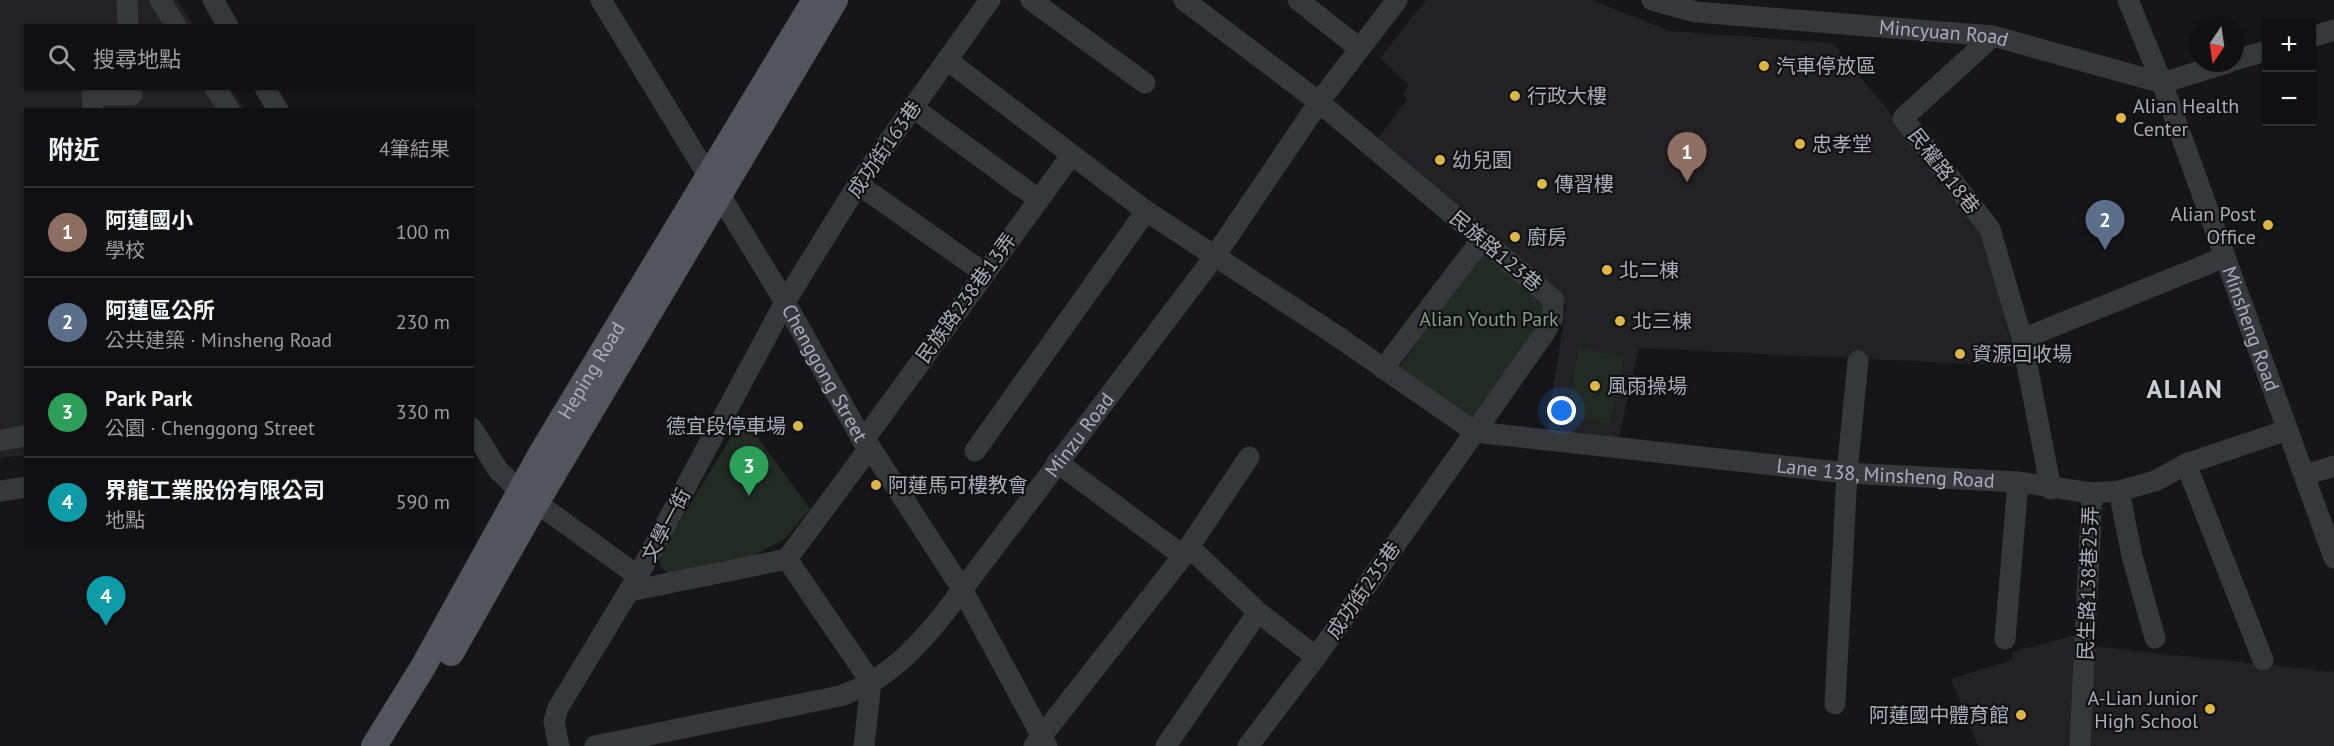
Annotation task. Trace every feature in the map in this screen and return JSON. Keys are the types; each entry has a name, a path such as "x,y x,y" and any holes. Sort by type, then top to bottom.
{"main road":[{"name":"Heping Road","path":"714,188 815,0"},
{"name":"Heping Road","path":"374,746 714,188 835,0"},
{"name":"Heping Road","path":"395,746 528,496"}],"street":[{"path":"127,0 128,24"},
{"path":"160,0 175,24"},
{"path":"213,0 227,24"},
{"name":"Chenggong Street","path":"601,0 785,303 866,444 962,589 1041,743"},
{"name":"成功街163巷","path":"785,303 858,184 990,0"},
{"path":"1031,0 1145,83"},
{"name":"民族路123巷","path":"1184,0 1319,102 1553,299 1553,317 1475,432"},
{"path":"1298,0 1359,48"},
{"name":"Minzu Road","path":"595,746 840,696 871,682 897,666 922,641 1215,256 1319,102 1397,0"},
{"name":"Mincyuan Road","path":"1652,0 1696,12 1740,8 1993,36 2162,83"},
{"name":"Minsheng Road","path":"2128,0 2162,83 2334,558"},
{"path":"2316,36 2334,30"},
{"name":"民權路18巷","path":"1993,36 1903,118 1990,229 2022,339"},
{"path":"2244,57 2262,52"},
{"path":"947,60 1071,157 1146,212 1475,432"},
{"path":"2162,83 2198,72"},
{"path":"93,108 92,95 132,94 131,90"},
{"path":"216,90 228,108"},
{"path":"266,90 277,108"},
{"path":"912,107 1038,199"},
{"name":"民族路238巷13弄","path":"787,559 984,273 1071,157"},
{"path":"858,184 984,273"},
{"path":"975,451 1146,212"},
{"path":"1383,369 1482,239"},
{"path":"2051,489 2022,339 2225,257"},
{"name":"文學一街","path":"559,746 554,722 558,708 634,584 785,303"},
{"path":"1835,704 1847,473 1858,361"},
{"name":"Lane 138, Minsheng Road","path":"1475,432 1847,473 2018,482 2051,489 2092,493 2119,491 2155,481 2186,464 2287,430"},
{"path":"474,431 498,470 634,584 787,559 871,682 864,746"},
{"name":"成功街235巷","path":"1248,746 1316,657 1475,432"},
{"path":"0,440 24,436"},
{"path":"1041,743 1186,552 1249,457"},
{"path":"1057,462 1186,552 1316,657"},
{"path":"2186,464 2263,660"},
{"path":"2305,475 2334,466"},
{"path":"2005,639 2018,482"},
{"path":"0,491 24,488"},
{"path":"2119,491 2132,556 2155,638"},
{"name":"民生路138巷25弄","path":"2080,746 2092,493"},
{"path":"1166,746 1258,612"}],"shaded area":[{"path":"0,0 177,0 192,24 24,24 24,90 232,90 243,108 24,108 24,455 0,458"},
{"path":"1426,0 1591,0 1671,31 1833,43 1982,226 2016,366 1639,348 1618,441 1547,428 1566,306 1540,280 1378,138 1407,99 1403,94 1408,85 1380,58"},
{"name":"A-Lian Junior High School","path":"2083,633 2072,746 1978,746 1951,679 2012,660 2012,652"},
{"name":"A-Lian Junior High School","path":"2091,646 2334,672 2334,746 2084,746"}],"green space":[{"name":"Alian Youth Park","path":"1483,249 1544,304 1543,323 1470,421 1398,369"},
{"name":"風雨操場","path":"1579,348 1624,356 1610,424 1566,416"},
{"path":"743,417 810,509 785,539 745,560 671,575 661,568 659,556"}],"place":[{"name":"汽車停放區","path":"1764,66"},
{"name":"行政大樓","path":"1515,96"},
{"name":"Alian Health Center","path":"2121,118"},
{"name":"忠孝堂","path":"1800,144"},
{"name":"幼兒園","path":"1440,160"},
{"name":"阿蓮國小","path":"1687,182"},
{"name":"傳習樓","path":"1542,184"},
{"name":"Alian Post Office","path":"2268,225"},
{"name":"廚房","path":"1515,237"},
{"name":"阿蓮區公所","path":"2105,250"},
{"name":"北二棟","path":"1607,270"},
{"name":"北三棟","path":"1620,321"},
{"name":"資源回收場","path":"1960,354"},
{"name":"風雨操場","path":"1595,386"},
{"name":"德宜段停車場","path":"798,426"},
{"name":"阿蓮馬可樓教會","path":"876,485"},
{"name":"Park Park","path":"749,496"},
{"name":"界龍工業股份有限公司","path":"106,626"},
{"name":"A-Lian Junior High School","path":"2210,709"},
{"name":"阿蓮國中體育館","path":"2021,715"}],"district":[{"name":"ALIAN","path":"2185,388"}]}
